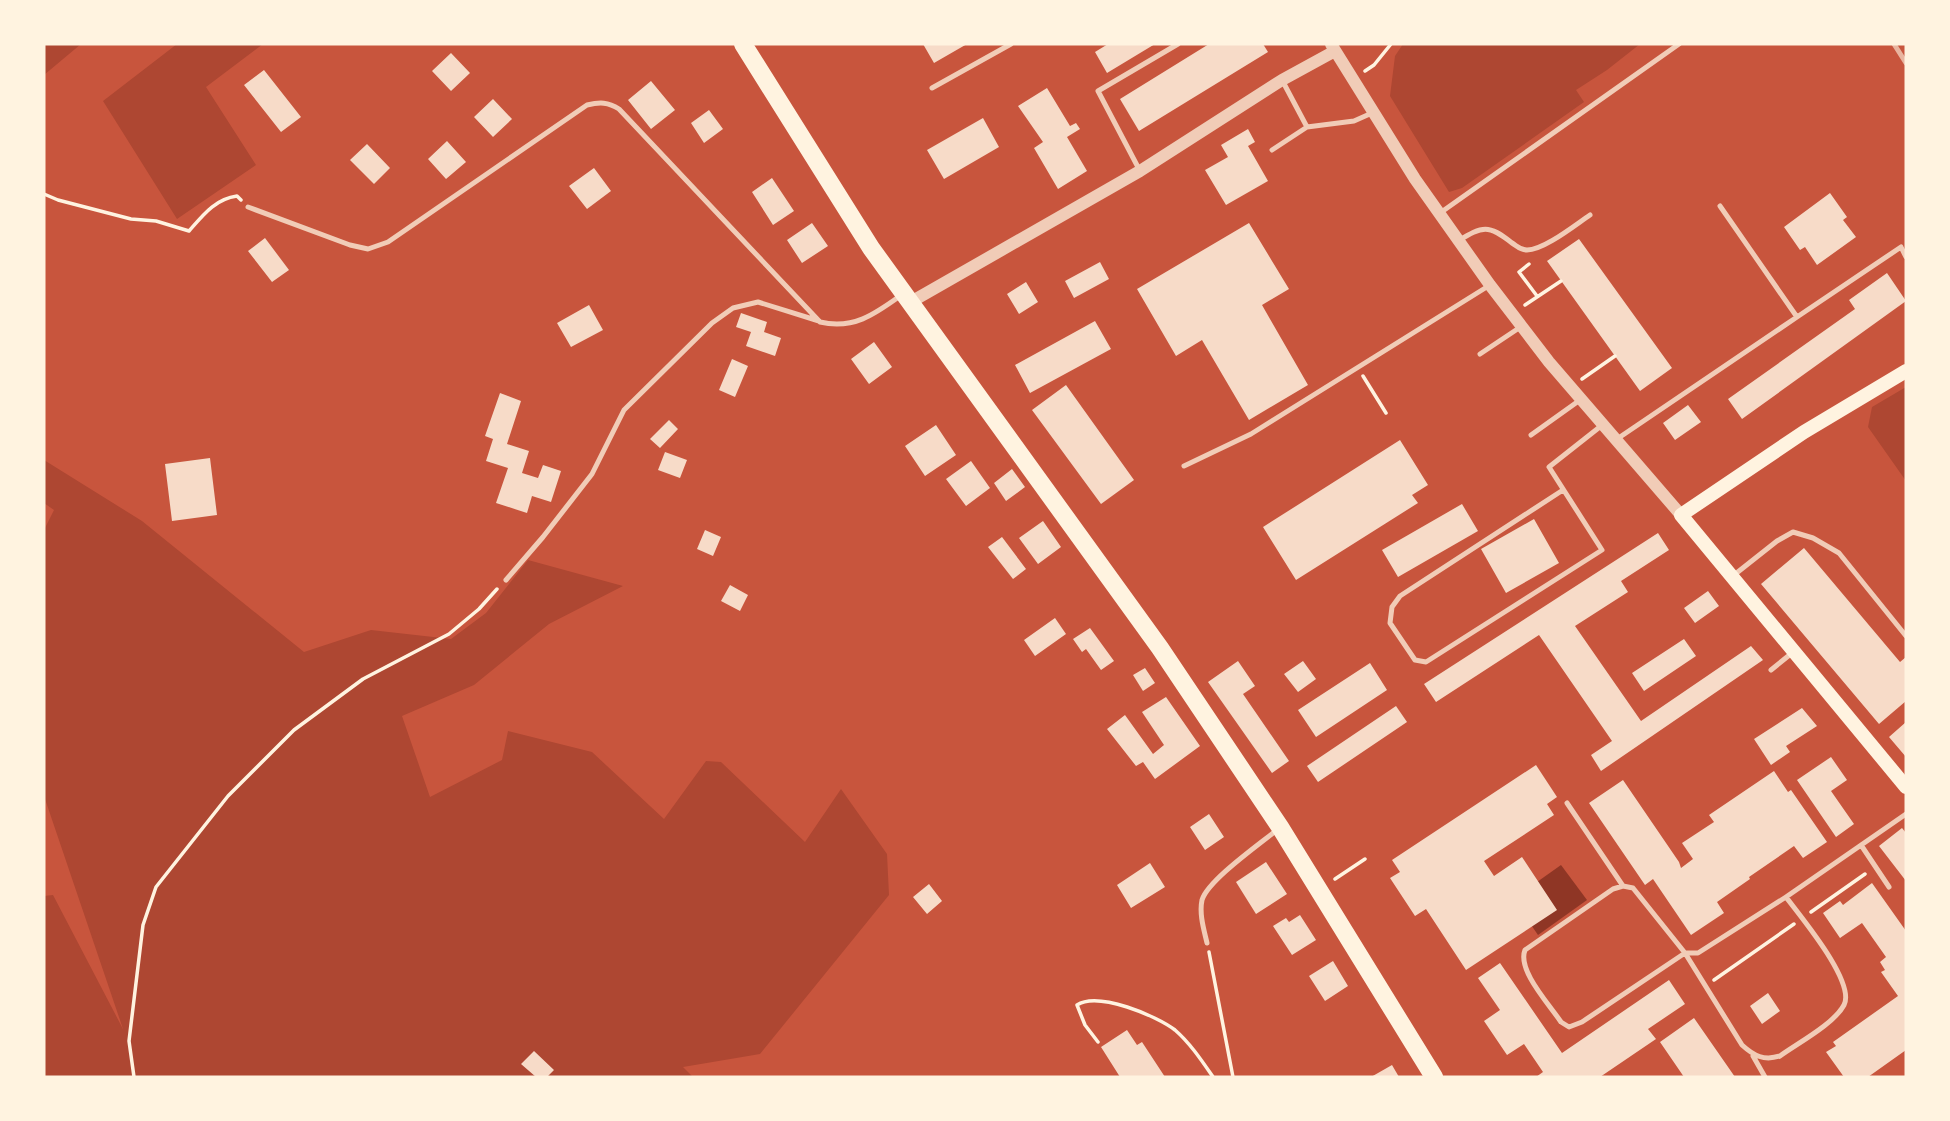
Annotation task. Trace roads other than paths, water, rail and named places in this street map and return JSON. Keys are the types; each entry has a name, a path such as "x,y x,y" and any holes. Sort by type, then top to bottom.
{"main road":[{"path":"743,44 871,248 1124,598 1280,827 1434,1077"},
{"path":"1906,371 1804,432 1681,515 1906,787"}],"street":[{"path":"906,298 1140,171 1333,48 1354,77 1415,178 1490,285 1571,387 1681,515"}],"lane":[{"path":"932,88 1011,44"},
{"path":"1140,171 1098,91 1178,44"},
{"path":"1440,213 1679,44"},
{"path":"1282,80 1307,127"},
{"path":"248,206 350,245 368,249 388,242 587,105 611,104 821,322"},
{"path":"1272,150 1307,127 1354,121 1374,111"},
{"path":"1720,206 1797,317"},
{"path":"1458,241 1479,228 1494,230 1520,248 1530,250 1590,215"},
{"path":"1617,439 1901,247 1906,257"},
{"path":"1184,466 1251,433 1490,285"},
{"path":"506,580 592,474 624,410 712,323 733,308 758,302 834,325 850,324 870,317 906,298"},
{"path":"1480,354 1522,326"},
{"path":"1531,435 1583,399"},
{"path":"1563,491 1400,596 1392,607 1390,623 1415,660 1426,662 1602,550 1549,467 1604,424"},
{"path":"1733,576 1777,541 1793,532 1813,538 1839,553 1906,636"},
{"path":"1771,670 1795,652"},
{"path":"1567,803 1623,886"},
{"path":"1765,1077 1685,953 1633,888 1623,886 1613,889 1525,950 1522,958 1526,971 1561,1022 1569,1027 1581,1022 1685,953 1698,953 1786,897 1906,814"},
{"path":"1207,943 1201,914 1202,899 1210,885 1280,827"},
{"path":"1861,845 1889,887"},
{"path":"1753,1056 1770,1059 1780,1056 1834,1017 1845,1003 1845,990 1839,973 1786,897"}],"railway":[{"path":"1894,44 1906,63"}]}
